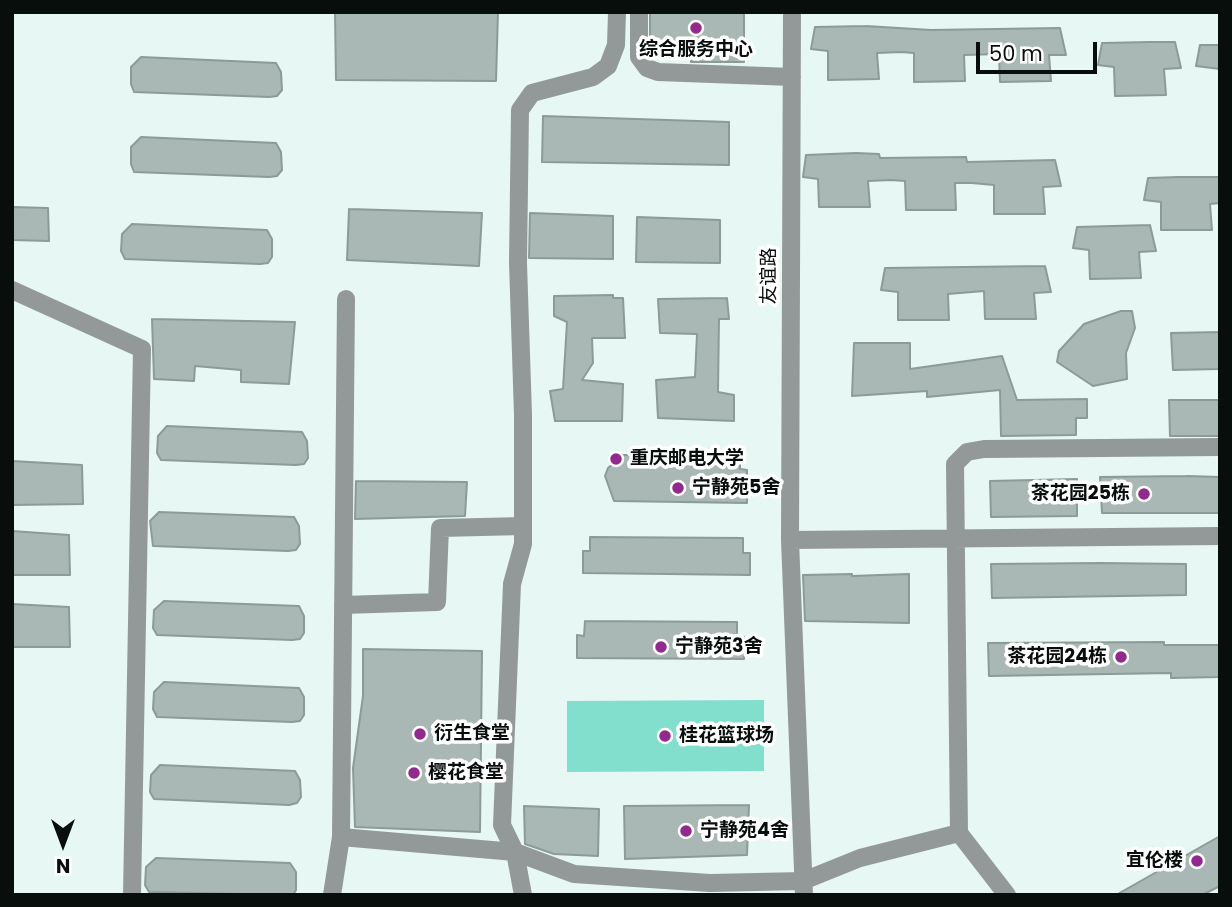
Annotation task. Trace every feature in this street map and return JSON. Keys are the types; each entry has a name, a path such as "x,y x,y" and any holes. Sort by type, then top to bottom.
{"street":[{"path":"523,895 515,852 502,825 512,584 523,544 523,415 517,264 520,110 533,93 593,77 608,66 616,46 617,12"},
{"path":"639,12 639,57 647,68 658,72 792,77"},
{"name":"友谊路","path":"792,12 790,540 804,888"},
{"path":"12,290 142,349 132,895"},
{"path":"332,895 341,837 345,299"},
{"path":"1007,895 959,833 955,464 967,452 1220,447"},
{"path":"343,605 437,603 440,528 523,526"},
{"path":"790,540 1220,536"},
{"path":"341,837 515,852 574,874 804,888 860,858 959,833"}],"green space":[{"name":"桂花篮球场","path":"764,700 764,771 567,772 567,701"}],"building":[{"path":"335,12 498,12 496,81 336,80"},
{"name":"综合服务中心","path":"650,12 744,12 744,62 691,62 691,44 650,43"},
{"path":"866,26 931,30 1060,28 1066,55 1049,55 1051,81 1000,82 999,54 964,55 965,81 914,82 914,53 901,52 877,53 879,79 828,80 828,51 811,49 815,27"},
{"path":"1175,42 1181,68 1164,69 1166,95 1115,96 1114,67 1098,65 1102,43"},
{"path":"1200,45 1220,45 1220,69 1196,66"},
{"path":"141,57 276,63 281,72 282,90 277,96 269,97 134,92 131,67"},
{"path":"543,116 729,122 729,165 542,162"},
{"path":"141,137 276,143 281,152 282,170 277,176 269,177 134,172 131,147"},
{"path":"879,154 880,158 966,157 967,162 1055,160 1061,186 1043,187 1045,214 994,214 994,185 972,183 955,183 956,210 906,210 905,181 891,180 868,181 870,207 819,207 818,179 803,177 806,155"},
{"path":"1220,177 1220,203 1210,204 1212,230 1161,230 1161,202 1144,200 1148,178"},
{"path":"12,207 48,208 49,241 12,240"},
{"path":"349,209 482,213 479,266 347,260"},
{"path":"530,213 613,216 613,259 529,258"},
{"path":"637,217 720,220 720,263 636,262"},
{"path":"132,224 267,230 272,239 272,257 268,263 260,264 125,259 121,251 122,234"},
{"path":"1150,225 1156,251 1139,252 1141,278 1090,279 1089,250 1073,248 1077,227"},
{"path":"1045,266 1051,292 1034,293 1036,319 985,319 984,291 948,294 949,320 898,320 898,292 881,290 885,268"},
{"path":"613,295 613,298 623,298 625,338 592,338 593,363 582,380 623,384 622,421 555,421 550,391 563,389 567,322 554,316 554,296"},
{"path":"727,298 729,319 719,319 718,392 734,395 734,421 658,418 656,380 695,377 697,334 660,333 658,299"},
{"path":"1121,311 1132,311 1135,328 1126,353 1127,379 1093,386 1057,362 1059,351 1084,324"},
{"path":"152,319 295,322 289,384 241,382 241,370 195,366 194,381 154,379"},
{"path":"1220,332 1220,369 1173,370 1171,333"},
{"path":"854,343 910,343 910,369 1002,356 1017,400 1087,399 1087,418 1076,418 1076,435 1001,436 1000,390 927,397 927,391 852,396"},
{"path":"1169,400 1220,400 1220,436 1170,436"},
{"path":"167,426 302,432 307,441 308,458 304,464 296,465 161,460 157,453 158,436"},
{"name":"宁静苑5舍","path":"623,455 740,455 740,469 747,470 747,503 614,501 605,476 608,468"},
{"path":"12,461 82,465 83,504 12,505"},
{"name":"茶花园25栋","path":"1100,477 1220,477 1220,513 1102,513"},
{"name":"茶花园25栋","path":"1077,479 1077,516 991,517 990,481"},
{"path":"356,481 467,482 465,516 355,519"},
{"path":"159,512 294,517 299,526 300,544 296,550 288,551 153,546 150,521"},
{"path":"12,531 69,535 70,575 12,575"},
{"path":"590,537 743,538 743,553 750,553 750,575 583,573 583,551 590,551"},
{"path":"991,564 1186,564 1186,595 992,598"},
{"path":"909,574 909,623 805,621 803,575"},
{"path":"164,601 299,606 304,616 304,633 300,639 292,640 157,635 153,628 154,610"},
{"path":"12,604 69,607 70,647 12,647"},
{"name":"宁静苑3舍","path":"585,621 737,622 737,637 744,637 744,659 577,658 577,635 584,636"},
{"path":"1164,642 1164,645 1220,645 1220,677 1171,678 1171,673 989,676 988,643"},
{"name":"衍生食堂","path":"363,649 482,651 480,832 355,827 353,768 363,696"},
{"path":"164,682 299,688 304,697 304,715 300,721 292,722 157,717 153,709 154,692"},
{"path":"160,765 295,771 300,780 301,797 297,803 289,805 154,799 150,792 151,775"},
{"name":"宁静苑4舍","path":"749,805 747,855 625,859 624,806"},
{"path":"524,806 599,809 598,856 554,854 525,844"},
{"name":"宜伦楼","path":"1220,836 1220,886 1202,895 1116,895"},
{"path":"156,858 290,863 296,872 296,890 293,895 149,892 145,885 146,867"}],"place":[{"name":"综合服务中心","path":"696,28"},
{"name":"重庆邮电大学","path":"616,459"},
{"name":"宁静苑5舍","path":"678,488"},
{"name":"茶花园25栋","path":"1144,494"},
{"name":"宁静苑3舍","path":"661,647"},
{"name":"茶花园24栋","path":"1121,657"},
{"name":"衍生食堂","path":"420,734"},
{"name":"桂花篮球场","path":"665,736"},
{"name":"樱花食堂","path":"414,773"},
{"name":"宁静苑4舍","path":"686,831"},
{"name":"宜伦楼","path":"1197,861"}]}
